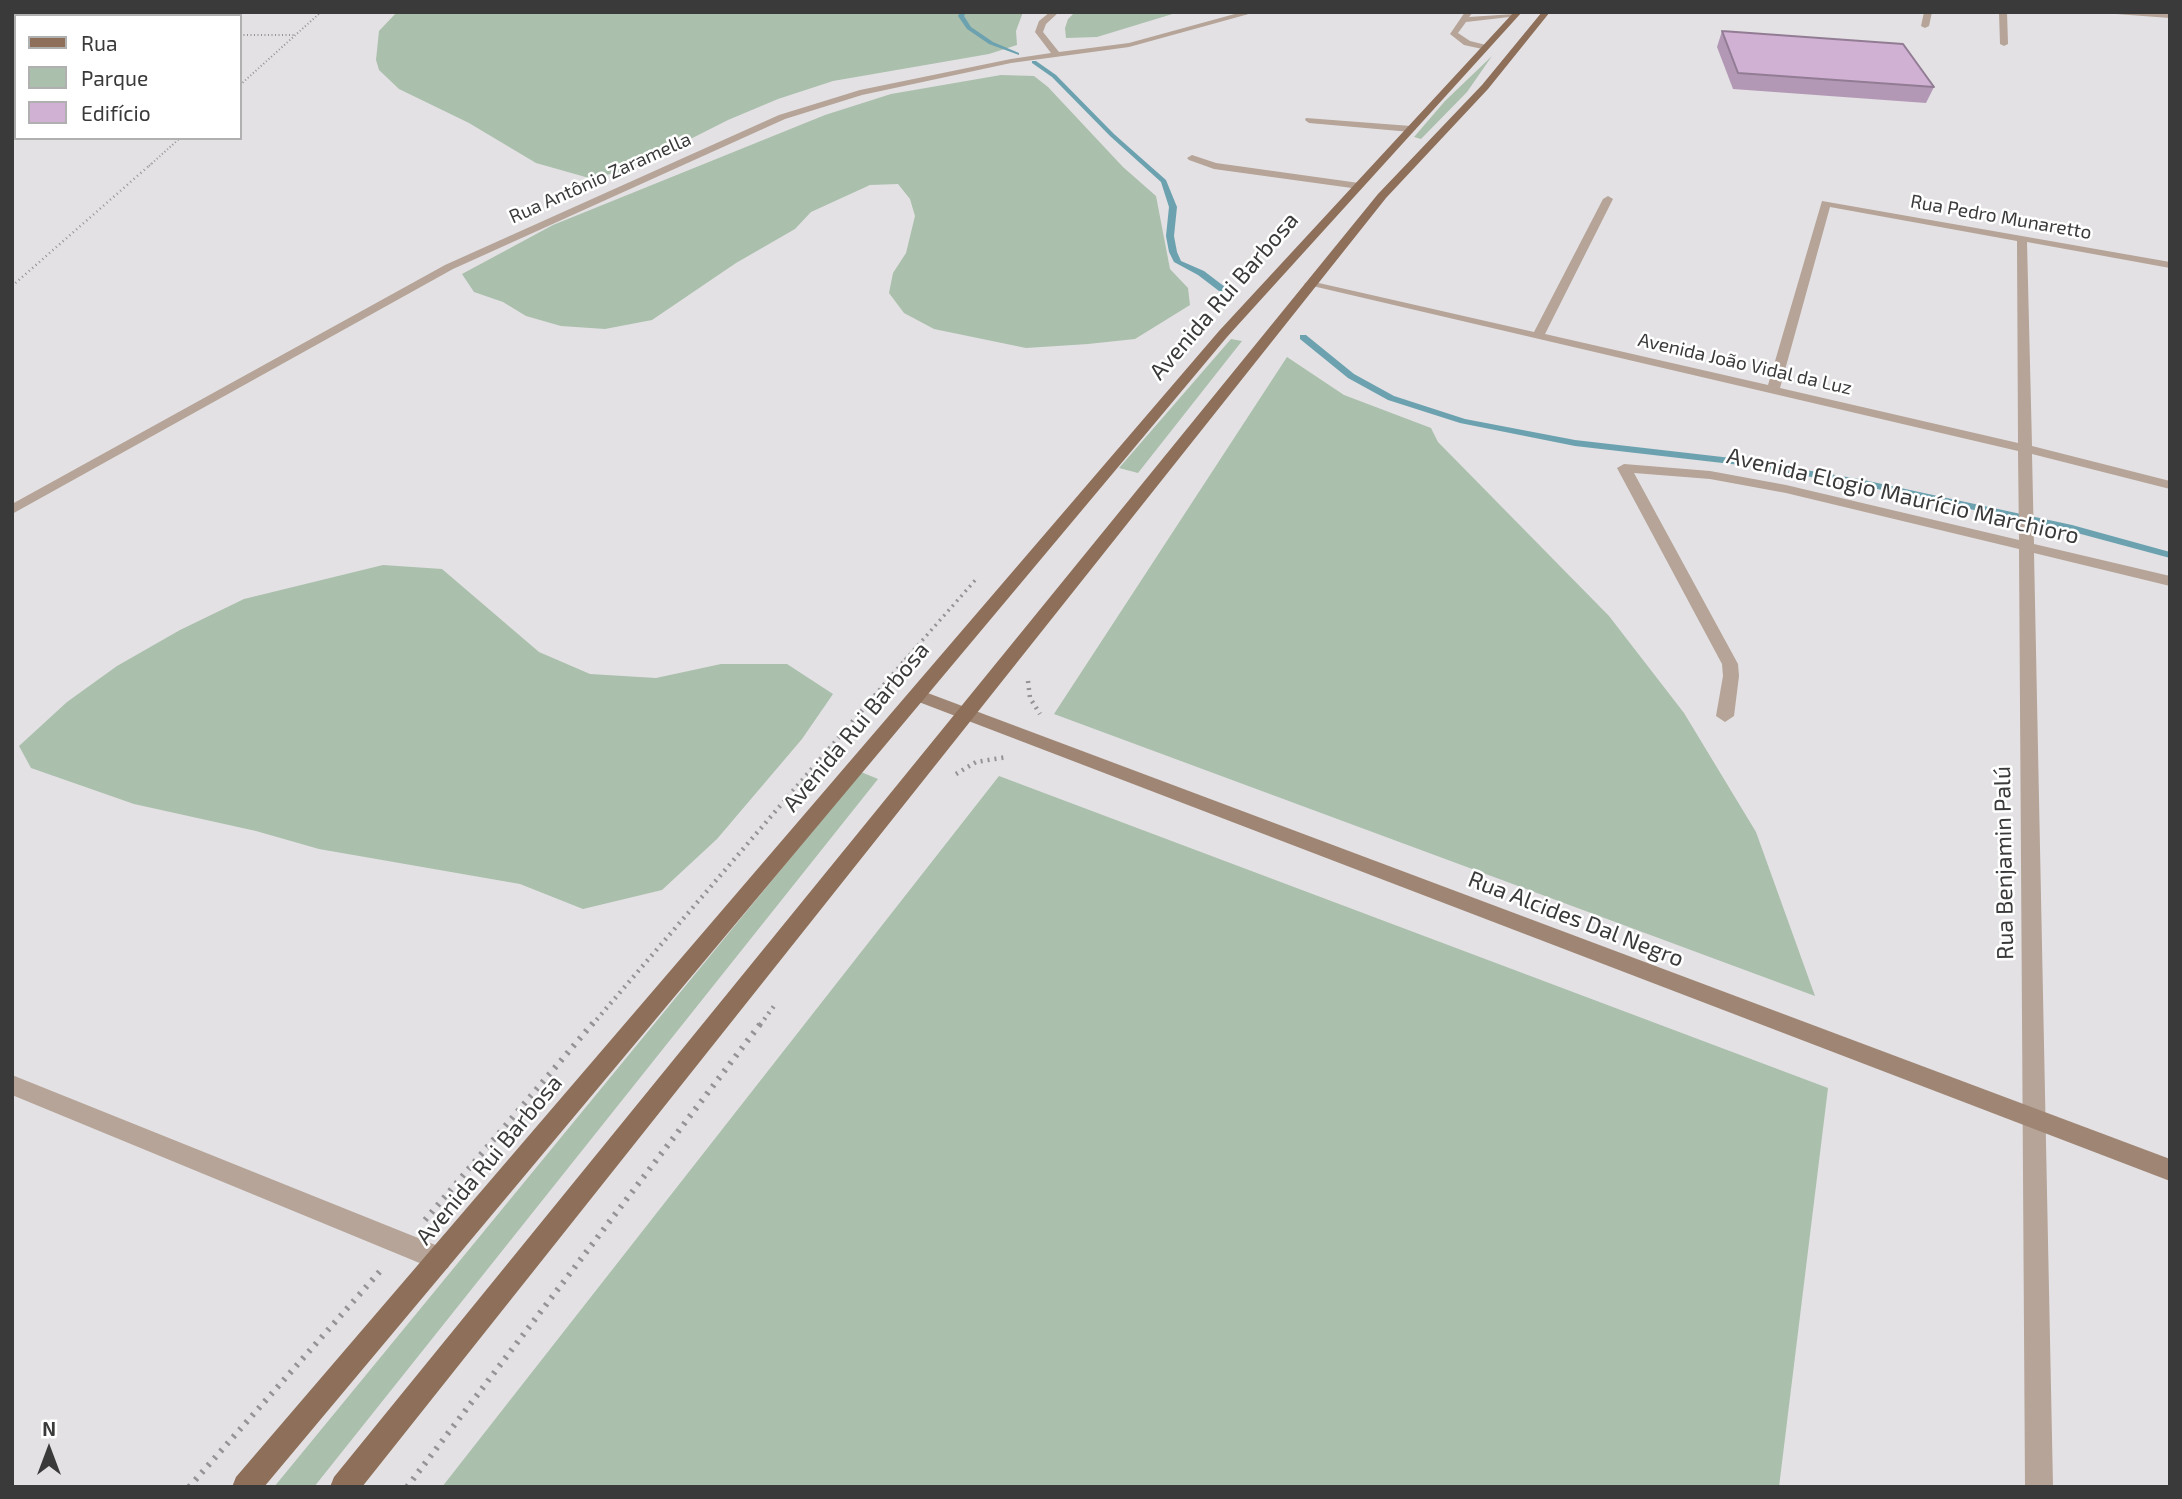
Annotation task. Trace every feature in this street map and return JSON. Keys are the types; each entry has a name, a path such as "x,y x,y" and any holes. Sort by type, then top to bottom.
{"main road":[{"path":"344,1487 1310,284 1406,167 1485,87 1546,12"},
{"name":"Avenida Rui Barbosa","path":"246,1487 1223,334 1516,14"},
{"name":"Rua Alcides Dal Negro","path":"917,695 2170,1170"}],"street":[{"path":"1055,12 1042,23 1039,32 1057,55"},
{"name":"Rua Antônio Zaramella","path":"12,510 449,267 505,239 782,117 860,93 1011,61 1154,40 1252,12"},
{"path":"1925,26 1928,12"},
{"path":"2003,12 2004,44"},
{"path":"2116,12 2170,16"},
{"path":"1487,48 1458,39 1454,34 1466,16 1516,14"},
{"path":"1309,120 1411,130"},
{"path":"1192,158 1214,166 1359,186"},
{"path":"1538,336 1608,199"},
{"name":"Rua Pedro Munaretto","path":"1773,390 1826,203 2170,265"},
{"name":"Rua Benjamin Palú","path":"2021,238 2039,1487"},
{"name":"Avenida João Vidal da Luz","path":"1310,284 2024,448 2170,485"},
{"name":"Avenida Elogio Maurício Marchioro","path":"1725,716 1731,676 1730,664 1624,468 1745,480 2026,540 2170,581"},
{"path":"12,1085 439,1259"}],"path":[{"path":"242,83 321,12"},
{"path":"242,34 295,35"},
{"path":"12,286 178,140"},
{"path":"1028,680 1030,698 1041,713"},
{"path":"952,776 976,762 1008,757"},
{"path":"407,1487 775,1004"}],"green space":[{"path":"397,12 1023,12 1016,31 1017,45 989,54 833,81 778,99 728,120 627,171 589,178 536,163 469,123 399,89 379,70 376,60 379,31"},
{"path":"1075,12 1179,12 1097,37 1066,38 1068,19"},
{"path":"1492,56 1467,92 1421,139 1414,137 1445,101"},
{"path":"1001,75 1034,76 1048,87 1123,167 1156,196 1170,269 1188,288 1190,305 1135,339 1088,344 1026,348 934,329 904,313 889,293 893,273 906,253 915,216 910,199 898,184 870,185 811,212 795,229 736,263 652,320 605,329 561,326 526,316 503,302 474,292 462,274 553,225 825,115 891,94"},
{"path":"1231,339 1242,341 1138,473 1119,468"},
{"path":"1287,357 1344,395 1431,428 1438,442 1609,616 1684,713 1756,832 1815,996 1054,714"},
{"path":"383,565 442,569 539,652 590,674 656,678 721,664 787,664 833,694 802,739 717,839 662,890 583,909 520,884 319,849 256,831 134,804 31,768 19,746 67,702 117,666 180,630 244,599"},
{"path":"861,772 878,779 314,1487 274,1487"},
{"path":"999,776 1828,1088 1779,1487 442,1487"}],"building":[{"path":"1722,31 1903,44 1934,87 1738,73"}],"waterway":[{"path":"963,12 961,16 969,28 991,43 1017,54"},
{"path":"1034,62 1054,76 1112,135 1164,181 1173,207 1170,236 1178,262 1201,273 1222,289"},
{"path":"1303,337 1351,376 1391,398 1463,421 1575,443 1740,462 1859,482 2068,527 2170,555"}]}
